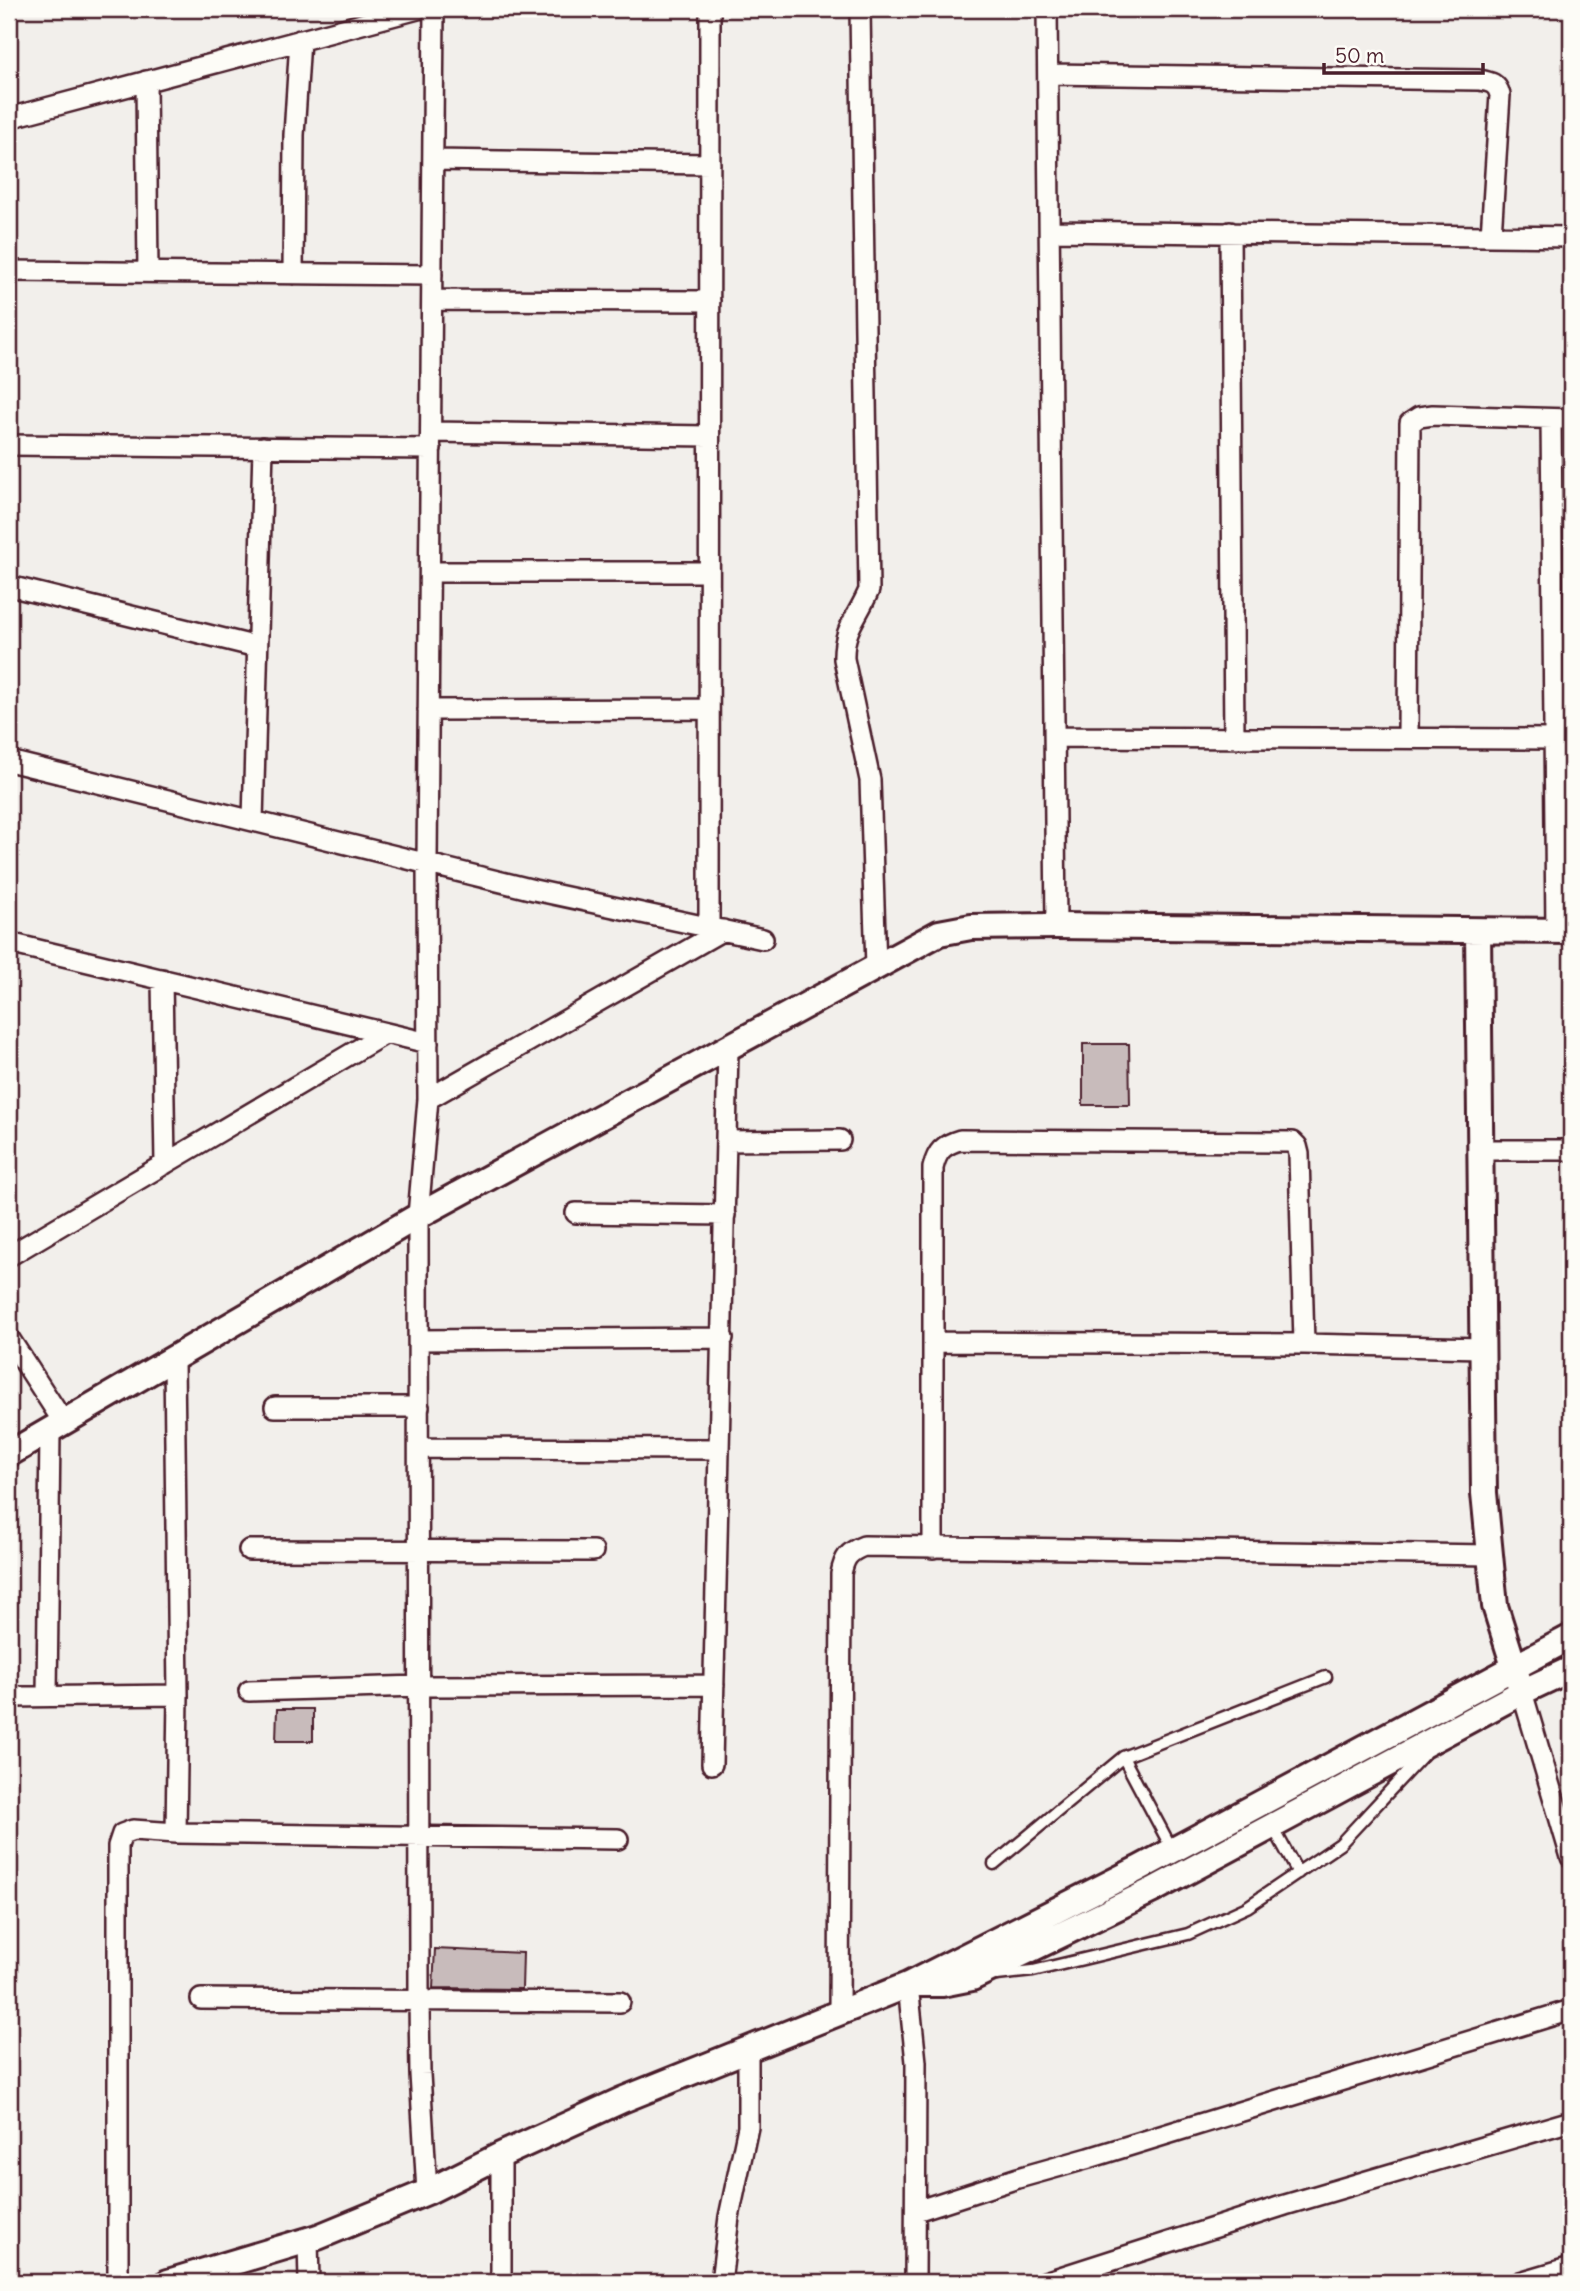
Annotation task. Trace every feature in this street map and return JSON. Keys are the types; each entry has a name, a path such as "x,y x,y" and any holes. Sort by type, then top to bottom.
{"street":[{"path":"9,118 418,9"},
{"path":"427,2192 419,2000 418,1216 428,1099 427,863 435,9"},
{"path":"710,9 709,709 716,929"},
{"path":"860,9 869,590 847,631 844,659 870,780 876,967"},
{"path":"1047,9 1056,926"},
{"path":"293,274 294,135 300,40"},
{"path":"1048,74 1491,82 1498,86 1500,95 1491,236"},
{"path":"146,81 148,272"},
{"path":"433,160 710,164"},
{"path":"1050,231 1571,237"},
{"path":"1230,232 1234,738"},
{"path":"9,271 432,275"},
{"path":"432,300 710,301"},
{"path":"9,1454 418,1216 939,933 971,928 1056,926 1564,931 1554,739 1562,568 1561,419 1433,415 1419,417 1410,423 1408,738"},
{"path":"9,445 263,447 431,440 709,436"},
{"path":"253,821 263,447"},
{"path":"430,572 709,572"},
{"path":"9,586 257,647"},
{"path":"428,710 709,709"},
{"path":"1055,737 1554,739"},
{"path":"9,761 534,890 763,939"},
{"path":"428,1099 716,929"},
{"path":"1478,931 1484,1493 1495,1606 1571,1857"},
{"path":"9,943 428,1043"},
{"path":"162,979 165,1164"},
{"path":"9,1256 386,1033"},
{"path":"712,1765 728,1049"},
{"path":"726,1141 839,1140"},
{"path":"933,1548 933,1168 937,1154 946,1144 960,1140 1293,1142 1299,1154 1304,1344"},
{"path":"1480,1150 1571,1150"},
{"path":"576,1213 725,1215"},
{"path":"419,1340 723,1339"},
{"path":"934,1342 1482,1348"},
{"path":"12,1351 57,1427 47,1696"},
{"path":"174,1360 178,1695 176,1833"},
{"path":"275,1407 419,1407"},
{"path":"419,1448 719,1449"},
{"path":"839,2014 841,1574 844,1561 851,1551 864,1546 1490,1555"},
{"path":"249,1550 593,1551"},
{"path":"168,2282 308,2240 427,2192 622,2100 908,1985 1173,1850 1571,1637"},
{"path":"908,1985 942,1984 972,1978 1184,1874 1522,1692 1571,1670"},
{"path":"249,1690 419,1686 714,1685"},
{"path":"9,1697 178,1695"},
{"path":"118,2282 118,1846 122,1834 133,1830 176,1833 618,1839"},
{"path":"908,1985 916,2062 915,2282"},
{"path":"201,1999 620,2001"},
{"path":"916,2211 1571,2010"},
{"path":"721,2282 729,2217 748,2127 748,2050"},
{"path":"1045,2282 1285,2205 1571,2120"},
{"path":"501,2155 501,2282"},
{"path":"308,2240 309,2282"},
{"path":"1520,2282 1571,2267"}],"lane":[{"path":"994,1864 1123,1758 1326,1676"},
{"path":"972,1978 1033,1971 1188,1934 1247,1907 1340,1844 1375,1809 1438,1737"},
{"path":"1123,1758 1184,1874"},
{"path":"1272,1826 1298,1872"}],"building":[{"path":"1083,1044 1129,1044 1130,1105 1083,1105"},
{"path":"277,1709 313,1709 313,1741 276,1741"},
{"path":"435,1949 523,1953 522,1989 433,1988"}]}
